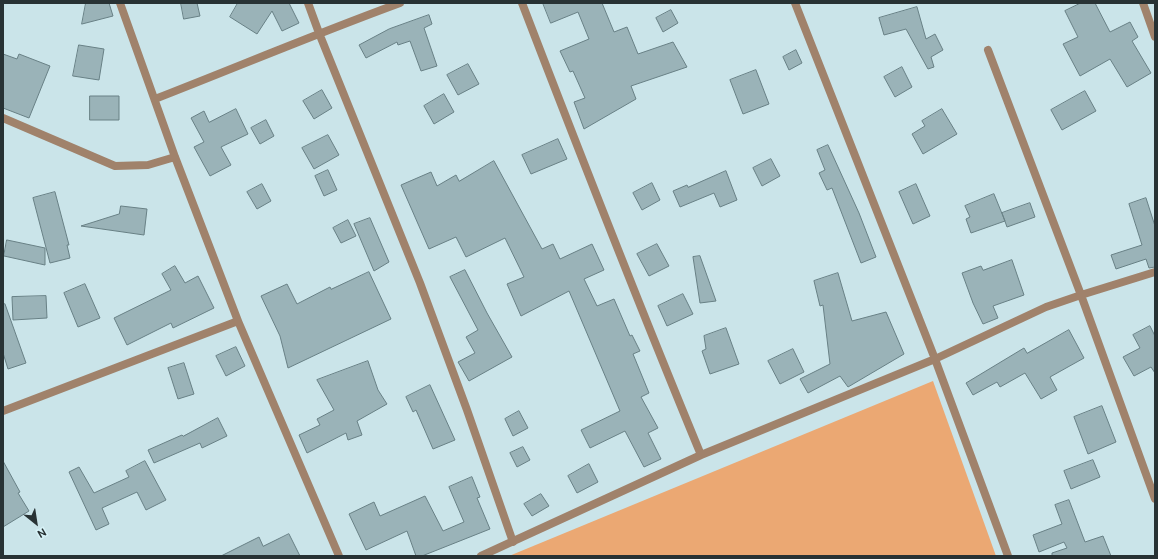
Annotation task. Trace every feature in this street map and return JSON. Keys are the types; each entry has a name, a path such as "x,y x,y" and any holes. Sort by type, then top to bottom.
{"street":[{"path":"120,3 175,157 238,321 339,556"},
{"path":"308,3 420,283 467,410 513,542"},
{"path":"155,99 218,75 319,33 400,3"},
{"path":"522,3 610,232 701,455"},
{"path":"795,3 935,359 1008,556"},
{"path":"1143,3 1155,37"},
{"path":"988,50 1081,295 1155,499"},
{"path":"3,118 115,166 148,165 175,157"},
{"path":"481,556 701,455 935,359 1046,307 1155,272"},
{"path":"3,411 238,321"}],"shaded area":[{"path":"933,381 996,556 509,556"}],"building":[{"path":"86,3 109,3 113,16 82,24"},
{"path":"181,3 197,3 200,16 184,19"},
{"path":"238,3 289,3 299,23 282,31 272,11 257,34 230,17"},
{"path":"543,3 602,3 614,32 627,27 638,54 673,42 687,67 631,86 636,99 584,129 574,102 585,98 573,71 570,72 560,51 589,39 578,12 551,23"},
{"path":"1081,3 1095,3 1110,32 1130,22 1138,37 1132,41 1151,73 1127,87 1110,59 1080,76 1063,44 1078,37 1065,11"},
{"path":"917,7 926,39 935,34 943,50 931,57 934,67 928,69 906,29 884,35 879,18"},
{"path":"671,10 678,23 663,32 656,18"},
{"path":"429,15 432,24 424,28 437,66 421,71 410,41 398,45 397,42 366,58 359,45 389,29"},
{"path":"79,45 104,49 99,80 73,76"},
{"path":"796,50 802,63 789,70 783,57"},
{"path":"3,54 17,59 19,54 50,66 29,118 3,108"},
{"path":"468,64 479,84 458,95 447,75"},
{"path":"902,67 912,87 895,97 884,77"},
{"path":"756,70 769,104 743,114 730,80"},
{"path":"322,90 332,108 314,119 303,101"},
{"path":"1085,91 1096,111 1062,130 1051,110"},
{"path":"444,94 454,112 434,124 424,106"},
{"path":"90,96 119,96 119,120 90,120"},
{"path":"236,109 248,134 221,147 231,165 210,176 194,147 204,142 191,118 204,111 209,122"},
{"path":"942,109 957,134 923,154 912,134 925,126 922,121"},
{"path":"266,120 274,136 260,144 251,128"},
{"path":"328,135 339,155 314,169 302,148"},
{"path":"558,139 567,159 531,174 522,155"},
{"path":"828,145 859,213 876,257 861,263 832,188 827,190 819,173 825,170 817,150"},
{"path":"771,159 780,176 762,186 753,168"},
{"path":"494,161 542,249 553,244 560,259 592,244 604,270 584,279 597,306 614,299 630,336 632,335 640,351 633,354 649,393 641,397 658,428 648,433 661,459 644,467 625,431 590,448 581,430 620,411 569,291 521,316 507,284 524,277 505,238 466,257 456,237 429,249 401,185 431,172 437,186 456,175 459,181"},
{"path":"328,170 337,190 324,196 315,176"},
{"path":"726,171 737,200 720,207 714,193 680,207 673,191 687,185 688,187"},
{"path":"652,183 660,200 642,210 633,193"},
{"path":"262,184 271,201 257,209 247,192"},
{"path":"916,184 930,216 913,224 899,192"},
{"path":"55,192 69,245 67,245 70,258 50,263 33,198"},
{"path":"994,194 1005,221 971,233 966,219 970,217 965,206"},
{"path":"1146,198 1155,226 1155,267 1149,268 1146,259 1116,269 1111,255 1142,245 1129,204"},
{"path":"1030,203 1035,217 1007,227 1002,213"},
{"path":"121,206 147,209 144,235 81,226 119,214"},
{"path":"370,218 389,262 374,271 354,224"},
{"path":"348,220 356,236 341,243 333,228"},
{"path":"7,240 45,248 45,265 4,256"},
{"path":"657,244 669,266 649,276 637,254"},
{"path":"700,256 716,301 700,303 693,257"},
{"path":"1012,260 1024,295 993,306 998,318 983,324 973,303 962,273 981,266 983,270"},
{"path":"175,266 185,283 198,276 214,308 173,328 171,323 127,345 114,318 171,290 162,274"},
{"path":"465,270 512,357 469,381 458,362 475,353 466,337 478,330 450,277"},
{"path":"369,272 391,319 288,368 280,336 261,296 287,284 297,304 330,287 331,289"},
{"path":"838,273 852,321 886,312 904,354 848,387 840,376 808,393 800,379 830,364 823,305 820,306 814,281"},
{"path":"85,284 100,318 78,327 64,293"},
{"path":"683,294 693,314 667,326 658,306"},
{"path":"46,296 47,318 13,320 12,297"},
{"path":"5,304 26,363 8,369 3,353 3,305"},
{"path":"1150,326 1155,336 1155,373 1151,367 1134,376 1123,357 1140,348 1133,335"},
{"path":"726,328 739,364 710,374 702,351 706,349 704,336"},
{"path":"1069,330 1084,358 1050,377 1057,390 1041,399 1025,373 1000,387 997,382 973,395 966,383 1024,348 1027,353"},
{"path":"236,347 245,366 226,376 216,356"},
{"path":"793,349 804,372 780,384 768,361"},
{"path":"368,361 378,390 387,404 357,421 362,435 348,440 346,433 307,453 299,435 320,425 317,419 334,410 317,380"},
{"path":"184,363 194,394 178,399 168,368"},
{"path":"430,385 455,440 433,449 416,410 413,412 406,397"},
{"path":"1102,406 1116,442 1088,454 1074,417"},
{"path":"519,411 528,428 513,436 505,419"},
{"path":"218,418 227,436 202,448 200,443 154,463 148,450 182,435 183,436"},
{"path":"523,447 530,460 517,467 510,453"},
{"path":"1093,460 1100,477 1071,489 1064,471"},
{"path":"3,461 20,492 18,493 29,511 3,527"},
{"path":"145,461 166,500 146,510 137,492 102,508 109,524 96,530 69,472 79,467 94,493 129,477 126,471"},
{"path":"589,464 598,482 577,493 568,476"},
{"path":"472,477 480,497 477,498 490,529 422,556 416,556 407,531 366,550 349,514 374,502 380,516 425,496 443,531 464,522 449,487"},
{"path":"541,494 549,506 532,516 524,504"},
{"path":"1069,500 1085,542 1103,536 1111,556 1052,556 1052,553 1067,548 1064,542 1039,552 1033,535 1062,524 1055,505"},
{"path":"289,534 300,556 221,556 259,537 263,546"}]}
